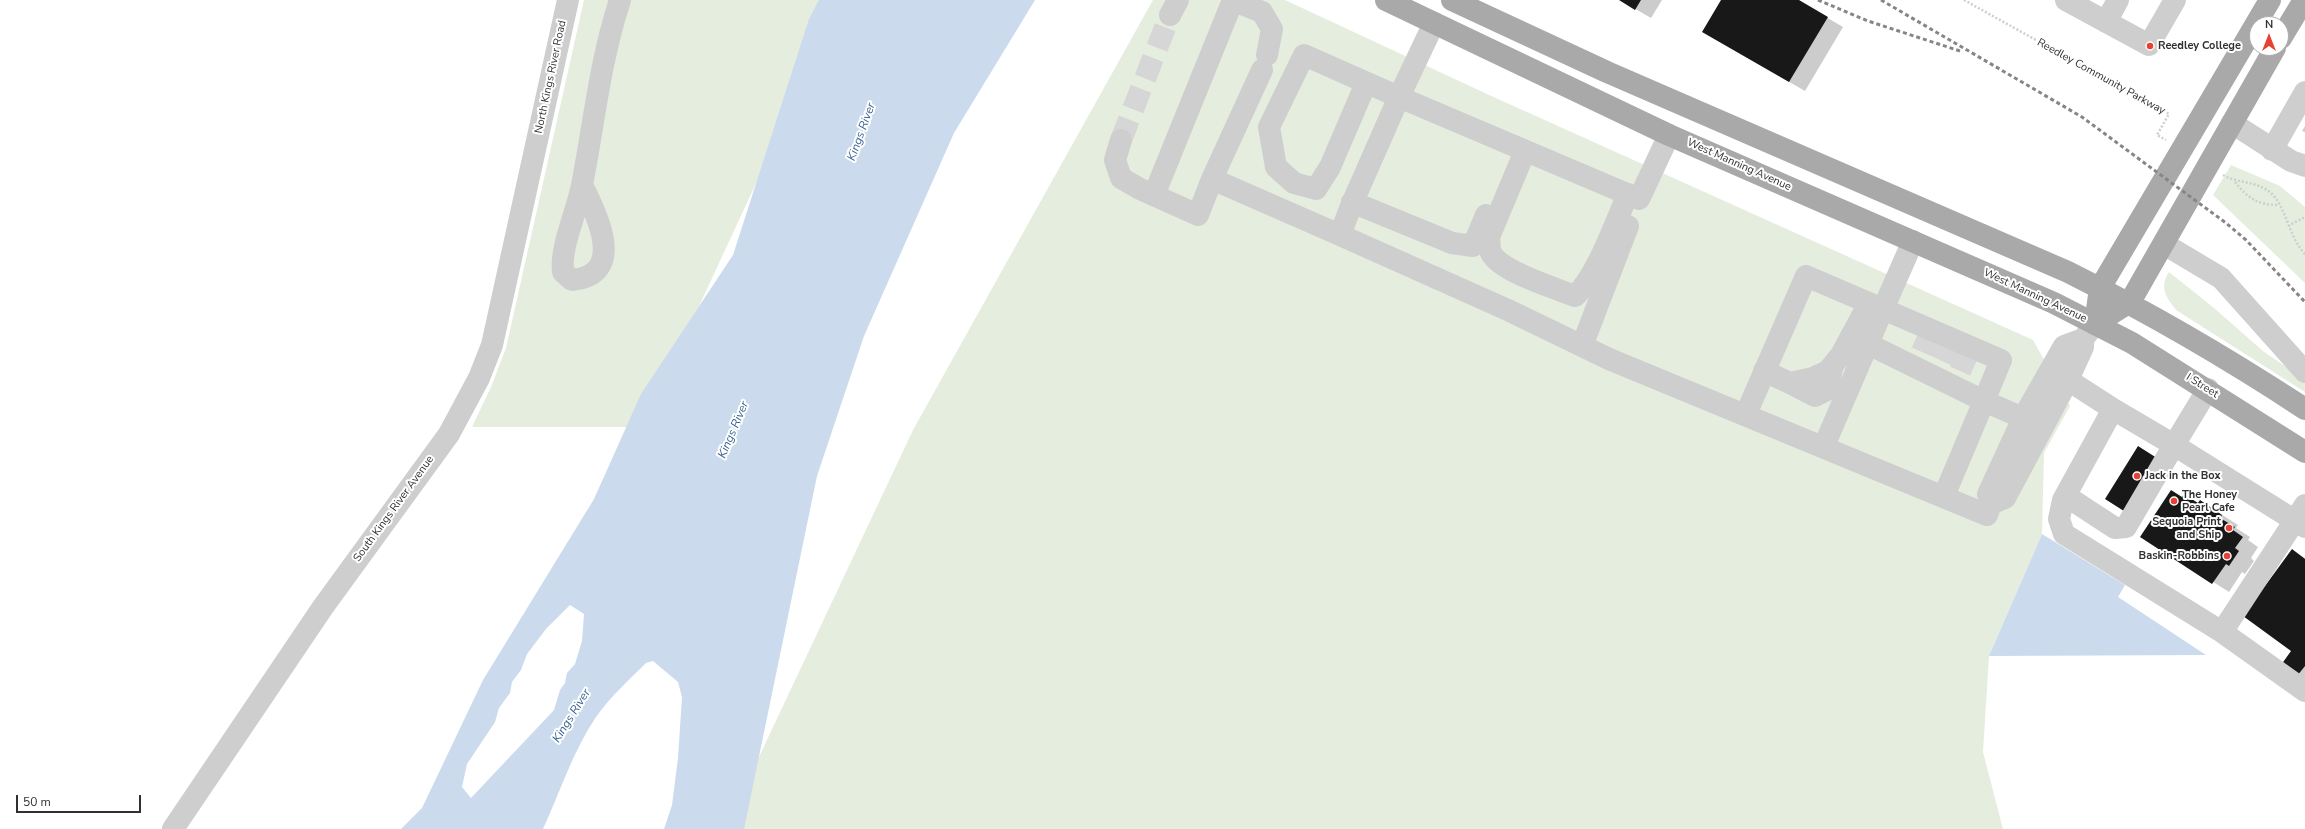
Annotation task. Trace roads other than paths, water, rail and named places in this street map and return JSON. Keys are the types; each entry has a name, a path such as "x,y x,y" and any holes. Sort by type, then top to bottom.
{"main road":[{"name":"West Manning Avenue","path":"1386,0 1669,135 2054,303 2089,331"},
{"path":"1452,0 1607,72 2054,266 2130,302 2192,338 2305,410"},
{"name":"West Manning Avenue","path":"2089,331 2100,288 2270,0"},
{"path":"2289,22 2297,7"},
{"name":"West Manning Avenue","path":"2089,331 2130,302 2270,56"},
{"name":"I Street","path":"2089,331 2132,343 2208,389 2305,452"}],"street":[{"name":"North Kings River Road","path":"535,154 568,0"},
{"path":"582,185 600,74 620,0"},
{"path":"1121,140 1116,160 1121,178 1154,195 1198,215 1212,179 1264,62 1272,29 1262,12 1233,0 1154,195"},
{"path":"2066,0 2149,45 2175,0"},
{"path":"2106,22 2118,0"},
{"path":"1340,235 1352,202 1434,23"},
{"path":"1366,83 1330,167 1316,189 1294,183 1276,167 1269,127 1304,55 1633,197"},
{"path":"2272,150 2305,92"},
{"path":"2232,123 2272,150 2291,161 2305,166"},
{"path":"1520,149 1489,237 1491,252 1498,261 1532,278 1575,296 1584,288 1633,197 1669,135"},
{"path":"1352,202 1452,243 1473,246 1520,149"},
{"name":"South Kings River Avenue","path":"174,829 323,607 430,461 465,408 492,345 535,154"},
{"path":"1212,179 1340,235 1609,359 1824,446 1987,515 1992,504 2005,498 2068,380 2089,331"},
{"path":"1582,346 1633,197"},
{"path":"1764,371 1790,383 1813,378 1828,371 1876,306 1912,241"},
{"path":"2164,244 2221,278 2305,372"},
{"path":"1746,414 1806,276 1876,306 1924,346 1954,359 2001,360 1944,496"},
{"path":"1824,446 1868,344 1876,306"},
{"path":"1992,504 1988,494 2023,418 2064,346 2089,331"},
{"path":"1868,344 1924,346 1954,359 1984,401 2023,418"},
{"path":"2068,380 2113,410 2302,518 2222,632"},
{"path":"2066,496 2115,528 2126,527 2208,389"},
{"path":"2113,410 2061,507 2059,519 2061,528 2068,538 2222,632 2305,691"}],"water":[{"name":"Kings River","path":"819,0 1035,0 954,133 864,336 817,476 744,829 664,829 672,805 678,758 682,697 678,682 653,661 646,663 613,696 596,717 580,744 543,829 401,829 422,808 483,680 594,499 641,394 733,255 809,19","holes":["570,605 584,614 582,641 575,664 567,673 565,683 560,690 554,710 471,798 462,787 467,764 495,722 499,708 510,693 512,682 521,670 527,654 546,629"]},
{"path":"2042,534 2125,585 2118,597 2206,655 1989,656"}],"tunnel":[{"path":"1121,140 1170,15"},
{"path":"1922,352 1929,336"},
{"path":"1942,361 1950,344"},
{"path":"1960,371 1969,351"}],"railway":[{"path":"1818,0 1868,21 1960,51"},
{"path":"1881,0 2082,117 2226,223 2246,240 2305,302"}],"place":[{"name":"Reedley College","path":"2150,46"},
{"name":"Jack in the Box","path":"2137,476"},
{"name":"The Honey Pearl Cafe","path":"2174,501"},
{"name":"Sequoia Print and Ship","path":"2229,528"},
{"name":"Baskin-Robbins","path":"2227,556"}]}
